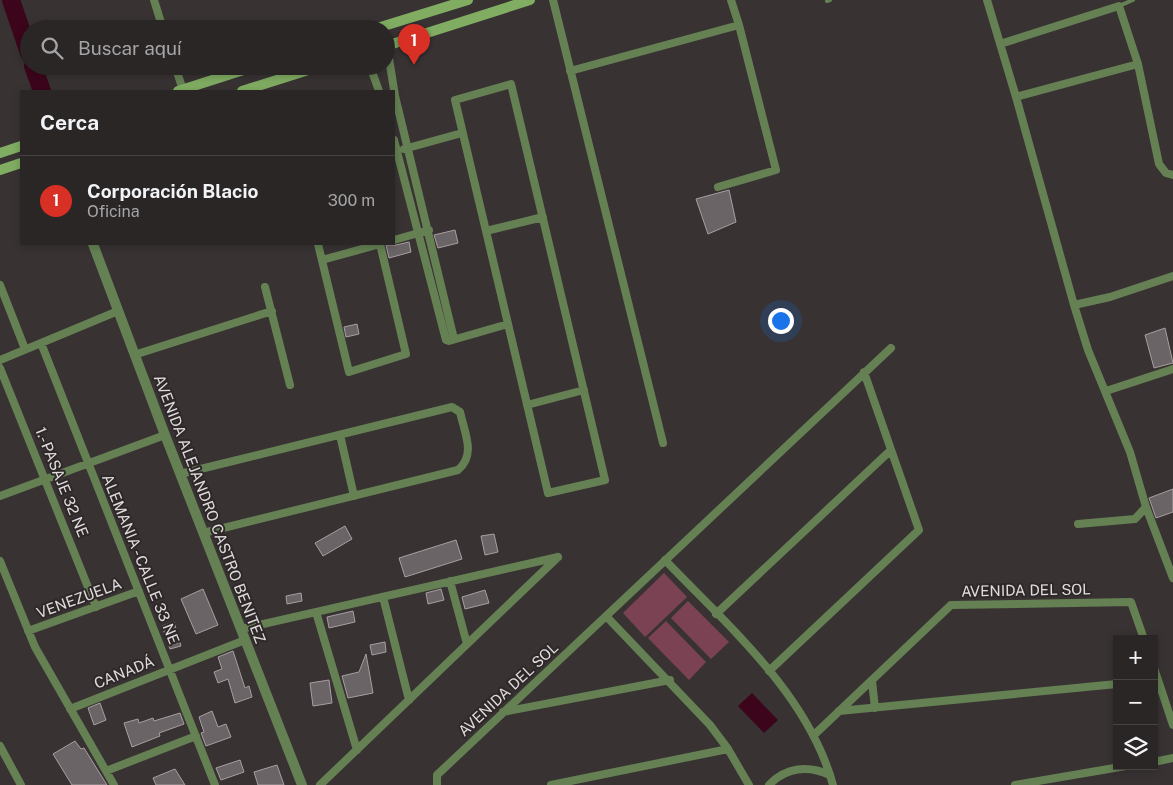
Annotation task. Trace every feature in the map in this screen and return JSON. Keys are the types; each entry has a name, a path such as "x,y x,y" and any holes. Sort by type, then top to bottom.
{"main road":[{"path":"395,23 468,0"},
{"path":"395,43 530,0"},
{"path":"181,90 228,75"},
{"path":"245,90 292,75"},
{"path":"0,151 20,146"},
{"path":"0,170 20,163"}],"street":[{"path":"154,0 161,20"},
{"path":"553,0 663,443"},
{"path":"718,186 776,170 731,0"},
{"path":"986,0 1016,97 1088,350 1130,452 1146,507 1173,578"},
{"path":"1000,44 1119,6 1138,64 1159,164 1166,173 1173,175"},
{"path":"570,72 739,25"},
{"path":"1016,97 1138,64"},
{"path":"178,75 181,90"},
{"path":"373,75 379,90"},
{"path":"391,75 394,90"},
{"path":"511,84 543,216 605,480 548,493 454,100 511,84"},
{"path":"395,96 454,339"},
{"path":"397,151 462,133"},
{"path":"395,144 446,340 508,324"},
{"path":"486,231 543,216"},
{"path":"395,240 429,230"},
{"name":"AVENIDA ALEJANDRO CASTRO BENITEZ","path":"93,245 134,355 302,785"},
{"path":"318,245 349,372 406,354 380,245"},
{"path":"322,260 376,245"},
{"path":"1074,306 1110,297 1173,276"},
{"path":"0,285 25,349"},
{"path":"265,287 290,385"},
{"path":"0,360 118,311"},
{"path":"134,355 272,311"},
{"name":"ALEMANIA - CALLE 33 NE","path":"42,343 215,785"},
{"name":"AVENIDA DEL SOL","path":"437,785 437,775 890,348"},
{"name":"1.- PASAJE 32 NE","path":"0,368 47,479 96,607"},
{"path":"1106,390 1173,368"},
{"path":"769,671 919,530 864,372"},
{"path":"527,405 584,390"},
{"path":"180,474 452,407 460,412 470,456 458,470 203,533"},
{"path":"0,496 165,435"},
{"path":"340,435 354,496"},
{"path":"716,614 891,450"},
{"path":"1078,524 1135,519 1146,507"},
{"path":"241,629 558,557 320,785"},
{"path":"665,560 769,671 794,702 814,735 830,775 832,785"},
{"path":"1,565 28,631 114,785"},
{"path":"450,581 468,644"},
{"name":"VENEZUELA","path":"28,631 139,591"},
{"path":"383,596 409,700"},
{"name":"AVENIDA DEL SOL","path":"814,735 951,605 1131,602 1143,635"},
{"path":"316,612 357,750"},
{"path":"606,616 670,680 710,725 728,749 749,785"},
{"name":"CANADÁ","path":"70,709 245,640"},
{"path":"503,712 670,680"},
{"path":"872,682 875,708"},
{"path":"839,712 1113,684"},
{"path":"1158,685 1173,725"},
{"path":"106,772 196,736"},
{"path":"0,746 21,785"},
{"path":"550,785 728,749"},
{"path":"1158,761 1173,758"},
{"path":"1015,785 1113,768"},
{"path":"769,785 778,776 798,769 820,770 830,775"}],"lane":[{"path":"1119,6 1133,0"}],"shaded area":[{"path":"664,573 687,597 645,637 623,613"},
{"path":"688,601 729,642 711,659 671,618"},
{"path":"666,621 706,662 689,680 648,638"},
{"path":"752,693 778,720 764,733 738,706"}],"building":[{"path":"729,190 736,222 708,234 696,199"},
{"path":"455,230 458,243 438,248 434,235"},
{"path":"409,242 411,252 389,258 386,245"},
{"path":"357,324 359,334 346,337 344,327"},
{"path":"1165,328 1173,363 1154,368 1145,335"},
{"path":"1173,489 1173,512 1156,518 1149,498"},
{"path":"345,526 352,539 323,556 315,543"},
{"path":"494,534 498,552 485,555 481,536"},
{"path":"456,540 462,559 405,577 399,558"},
{"path":"203,589 218,625 196,634 181,599"},
{"path":"441,589 444,600 428,604 426,593"},
{"path":"485,590 489,603 465,609 462,597"},
{"path":"301,593 302,601 287,604 286,596"},
{"path":"353,611 355,622 329,628 327,617"},
{"path":"174,622 181,646 170,649 162,626"},
{"path":"385,642 386,652 372,655 370,645"},
{"path":"233,651 245,688 249,686 252,697 235,703 228,679 218,683 214,672 222,669 218,657"},
{"path":"366,654 373,693 348,698 342,676 359,672"},
{"path":"329,680 332,703 313,706 310,683"},
{"path":"100,703 106,720 94,725 88,708"},
{"path":"212,711 218,727 226,724 231,737 206,746 201,733 204,732 199,717"},
{"path":"180,713 184,724 159,733 160,736 132,747 124,723 138,719 139,723 153,718 154,721"},
{"path":"75,741 81,749 84,748 107,785 72,785 53,754"},
{"path":"240,760 244,772 221,780 216,768"},
{"path":"277,765 284,785 258,785 254,772"},
{"path":"175,769 185,785 156,785 153,778"}],"waterway":[{"path":"11,0 20,26"},
{"path":"36,75 42,90"}],"place":[{"name":"Corporación Blacio","path":"414,65"}]}
